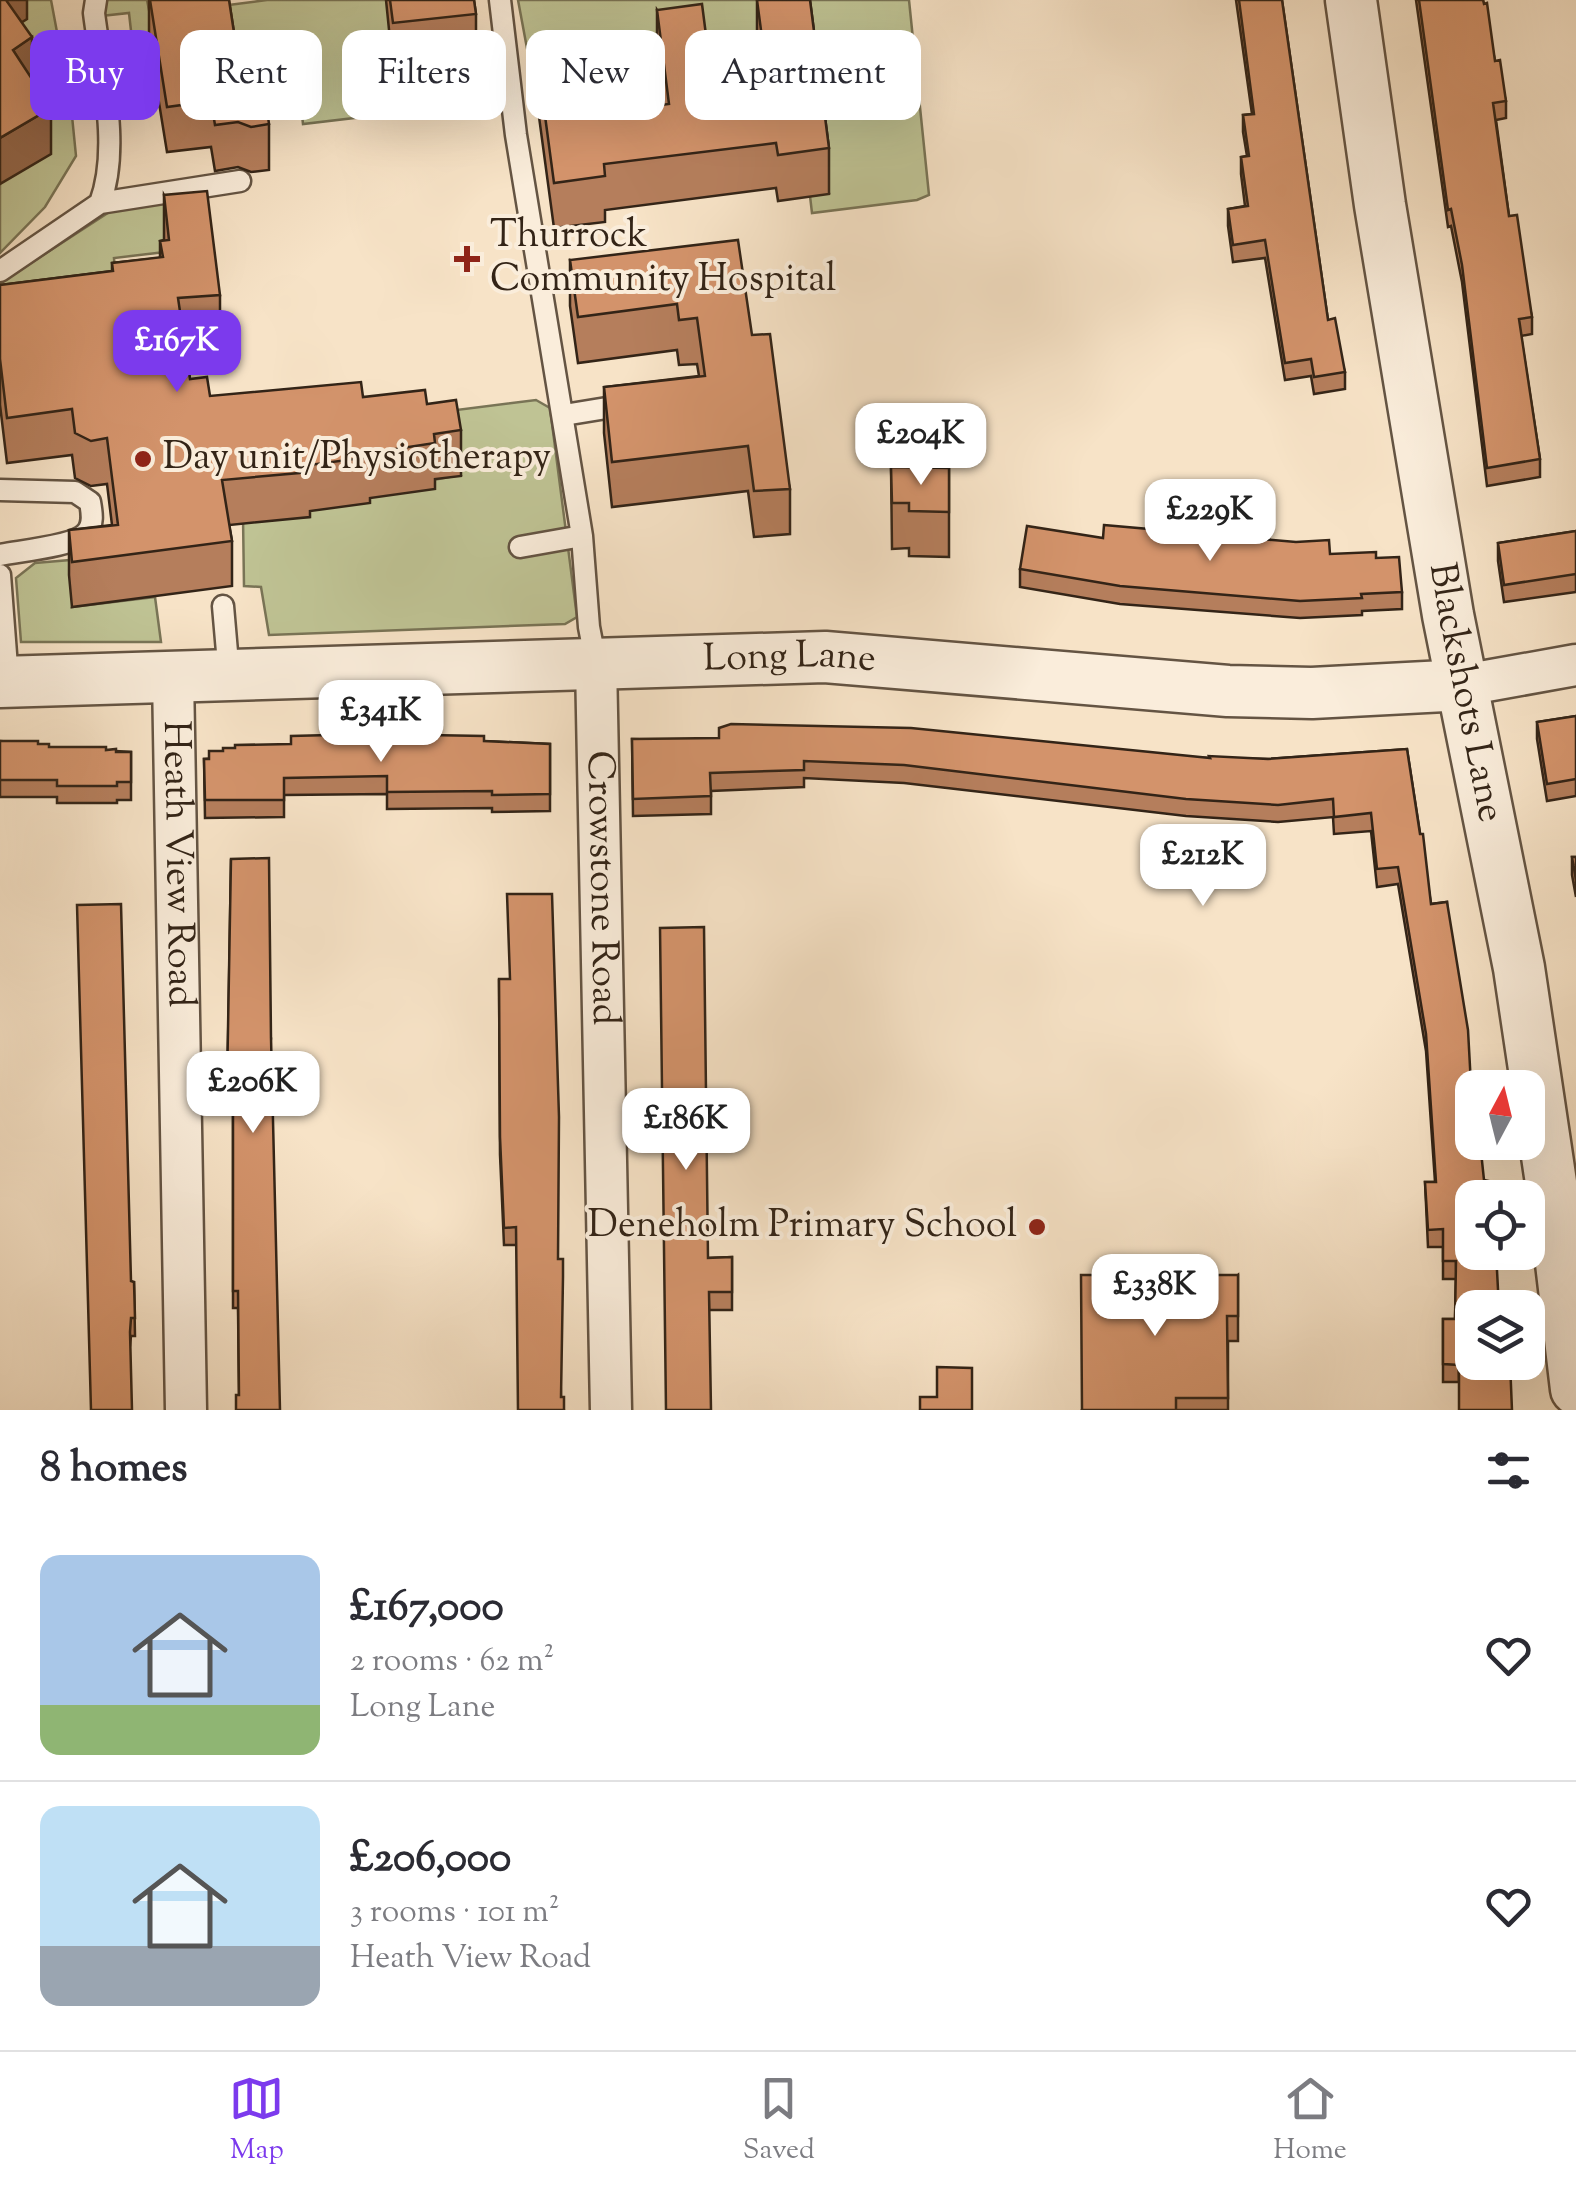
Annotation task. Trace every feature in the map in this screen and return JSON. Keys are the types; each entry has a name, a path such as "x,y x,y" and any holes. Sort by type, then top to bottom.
{"street":[{"name":"Blackshots Lane","path":"1351,0 1383,224 1448,614 1565,1194 1576,1388"},
{"name":"Long Lane","path":"4,682 825,657 1228,691 1312,693 1464,685 1576,665"},
{"name":"Crowstone Road","path":"596,664 611,1410"},
{"name":"Heath View Road","path":"174,676 186,1410"}],"lane":[{"path":"96,0 94,12 110,149 110,177 100,203"},
{"path":"500,0 516,135 582,536 596,664"},
{"path":"0,271 100,203 240,181"},
{"path":"564,415 648,401"},
{"path":"0,490 75,492 90,502 93,518 87,533 72,542 0,555"},
{"path":"520,547 582,536"},
{"path":"0,575 4,682"},
{"path":"224,606 230,675"}],"green space":[{"path":"0,0 51,0 57,30 30,30 30,120 72,120 76,156 45,207 0,253"},
{"path":"107,0 147,0 150,15 267,0 421,0 409,30 342,30 342,119 303,124 303,120 322,120 322,30 180,30 180,104 160,106 160,30 131,30 129,13 101,16"},
{"path":"518,0 909,0 912,30 685,30 685,52 665,54 665,30 526,30 526,43"},
{"path":"921,117 929,195 917,200 812,213 810,196 829,193 795,120"},
{"path":"204,199 165,252 114,258 118,308 0,330 0,283 114,209"},
{"path":"536,400 550,408 577,617 565,624 269,635 261,587 244,586 243,517 309,517 309,511 368,492 460,475 385,419"},
{"path":"94,558 72,607 155,597 161,642 21,642 16,578 35,563"}],"building":[{"path":"0,0 6,0 30,34 30,38 13,50 30,76 31,120 0,138"},
{"path":"150,0 229,0 234,30 180,30 180,105 167,107 160,30 155,30"},
{"path":"390,0 474,0 476,14 393,23"},
{"path":"757,0 810,0 814,30 761,30"},
{"path":"1239,0 1282,0 1328,320 1335,318 1345,372 1314,377 1311,359 1285,363 1265,240 1233,245 1228,209 1248,206 1241,157 1249,156 1243,115 1254,114"},
{"path":"1419,0 1487,3 1495,61 1500,60 1506,101 1493,103 1509,216 1517,215 1532,317 1519,319 1540,459 1487,468 1462,265 1451,209 1448,210"},
{"path":"702,4 705,30 685,30 685,120 825,120 829,148 778,155 776,143 604,164 605,176 554,183 546,120 665,120 665,105 669,104 665,30 660,30 657,10"},
{"path":"214,120 268,120 269,124 251,127 238,122 215,125"},
{"path":"207,191 220,295 178,298 190,379 207,377 210,396 361,382 363,397 425,390 427,404 456,400 461,430 434,434 435,443 309,465 310,472 222,480 232,541 72,562 69,530 118,525 107,438 91,441 75,433 72,409 7,418 0,359 0,285 113,271 112,263 163,257 160,241 169,240 164,195"},
{"path":"738,240 752,335 770,334 790,489 754,491 748,446 612,462 604,387 705,376 697,318 679,320 677,304 578,317 570,260"},
{"path":"891,467 949,468 949,512 909,511 909,503 892,503"},
{"path":"1104,525 1296,542 1329,540 1330,554 1376,552 1376,558 1399,557 1402,592 1300,601 1120,586 1020,569 1027,526 1103,538"},
{"path":"1576,531 1576,574 1504,585 1498,543"},
{"path":"1576,716 1576,779 1547,784 1537,722"},
{"path":"731,724 911,728 1210,758 1268,759 1407,749 1431,904 1447,902 1468,1030 1470,1070 1455,1070 1455,1160 1482,1160 1484,1180 1455,1180 1455,1261 1443,1261 1443,1229 1428,1230 1425,1182 1436,1182 1426,1034 1398,867 1377,869 1371,813 1334,817 1333,799 1278,805 1186,799 904,765 804,761 804,770 710,773 711,796 633,799 632,739 719,738 719,728"},
{"path":"291,736 484,736 484,741 550,744 550,794 387,792 387,776 284,778 284,800 205,800 204,759 209,759 209,751 223,751 235,745 291,744"},
{"path":"0,741 38,741 49,747 106,747 131,752 131,782 117,782 117,786 57,786 57,780 0,780"},
{"path":"269,858 280,1410 236,1410 239,1395 238,1291 233,1291 233,1086 227,1086 231,859"},
{"path":"507,894 552,894 564,1410 518,1410 516,1227 504,1228 500,1137 499,979 510,979"},
{"path":"121,904 135,1318 131,1318 130,1332 132,1410 91,1410 77,905"},
{"path":"704,927 708,1258 732,1257 732,1292 709,1292 711,1410 666,1410 660,928"},
{"path":"1456,1270 1497,1270 1498,1290 1456,1290"},
{"path":"1081,1275 1238,1275 1238,1316 1227,1316 1228,1398 1176,1398 1176,1410 1082,1410"},
{"path":"1443,1319 1455,1319 1455,1365 1443,1364"},
{"path":"937,1367 972,1368 972,1410 920,1410 920,1397 937,1397"},
{"path":"1459,1380 1511,1380 1512,1410 1459,1410"}],"place":[{"name":"Thurrock Community Hospital","path":"467,259"},
{"name":"Day unit/Physiotherapy","path":"143,459"},
{"name":"Deneholm Primary School","path":"1037,1227"}]}
